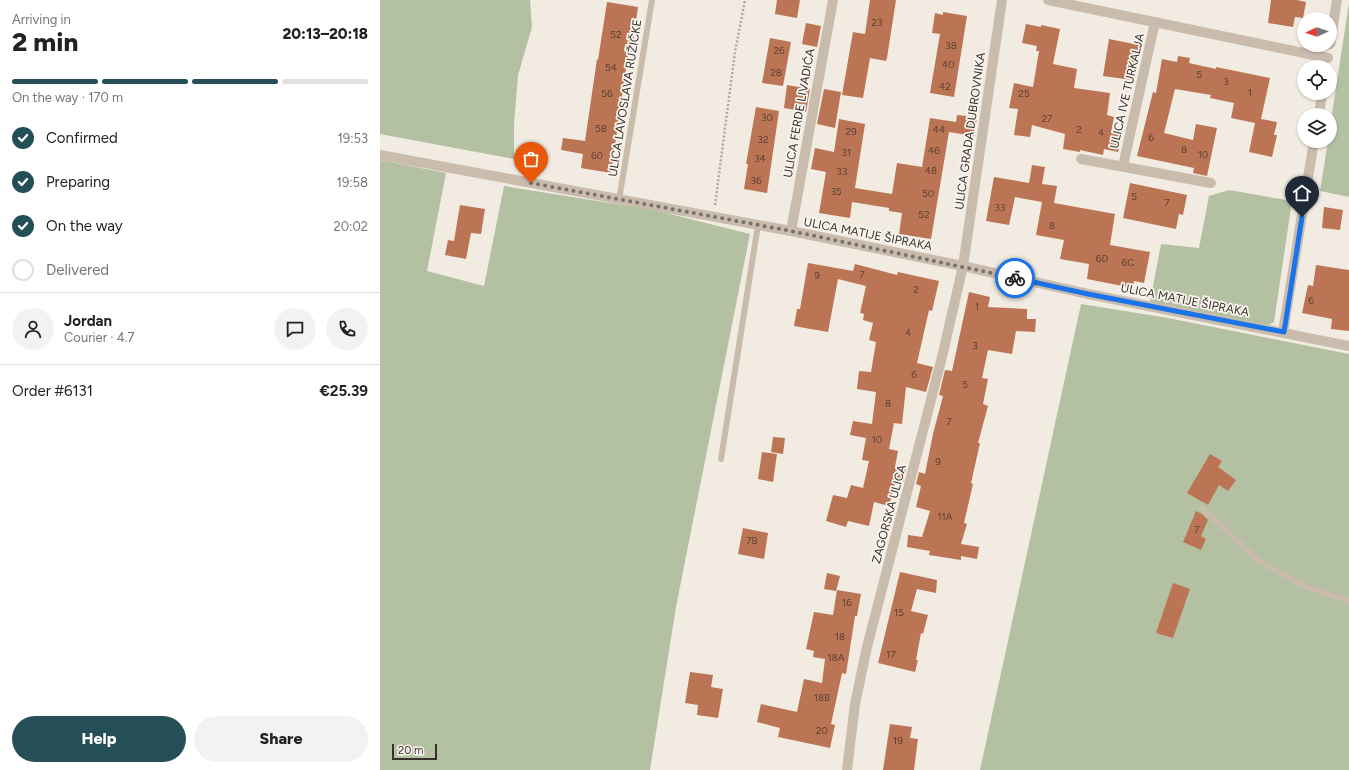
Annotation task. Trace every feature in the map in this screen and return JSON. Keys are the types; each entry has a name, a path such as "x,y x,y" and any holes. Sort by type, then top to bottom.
{"street":[{"name":"ULICA FERDE LIVADIĆA","path":"791,231 833,0"},
{"name":"ULICA GRADA DUBROVNIKA","path":"963,266 1002,0"},
{"name":"ULICA IVE TURKALJA","path":"1048,0 1156,22 1314,60"},
{"path":"1335,12 1337,0"},
{"name":"ULICA IVE TURKALJA","path":"1123,166 1156,22"},
{"path":"1284,332 1313,148"},
{"name":"ULICA MATIJE ŠIPRAKA","path":"380,155 791,231 963,266 1088,294 1349,346"},
{"name":"ULICA IVE TURKALJA","path":"1082,159 1211,183"},
{"name":"ZAGORSKA ULICA","path":"847,770 855,704 867,647 940,364 963,266"}],"lane":[{"name":"ULICA LAVOSLAVA RUŽIČKE","path":"619,200 652,0"},
{"path":"721,459 758,225"},
{"path":"1202,508 1259,562 1304,586 1349,601"}],"path":[{"path":"713,216 735,52 745,0"}],"green space":[{"path":"380,0 530,0 532,27 518,75 514,125 514,159 380,134"},
{"path":"1349,3 1349,197 1320,191 1327,148 1337,148 1337,108 1333,108 1334,100 1337,100 1337,81"},
{"path":"380,160 446,173 427,271 484,286 504,186 654,210 750,234 676,607 650,770 380,770"},
{"path":"1229,190 1292,201 1274,322 1267,326 1150,302 1161,244 1199,248 1209,196"},
{"path":"1081,304 1168,318 1349,354 1349,770 980,770"}],"building":[{"path":"777,0 800,0 797,18 775,14"},
{"path":"870,0 896,0 887,58 886,61 870,58 863,98 842,95 853,32 865,34"},
{"path":"1271,0 1297,0 1306,2 1304,12 1297,12 1297,17 1295,17 1293,27 1268,23"},
{"path":"607,2 638,7 631,55 628,55 611,173 581,168 583,154 561,150 563,138 585,141"},
{"path":"943,12 967,16 954,97 930,93 940,34 932,33 935,13 943,15"},
{"path":"806,23 821,26 817,47 802,44"},
{"path":"1026,24 1060,29 1053,64 1077,69 1074,88 1110,93 1107,115 1114,117 1111,133 1122,135 1118,152 1104,149 1103,155 1080,150 1080,152 1063,149 1065,134 1032,125 1030,137 1014,135 1018,109 1009,108 1014,83 1033,87 1039,51 1036,51 1037,46 1022,43"},
{"path":"770,38 791,42 783,86 762,83"},
{"path":"1109,39 1139,45 1132,80 1103,76"},
{"path":"1178,56 1190,58 1189,63 1270,78 1261,119 1277,122 1274,135 1277,135 1272,157 1249,152 1255,123 1231,118 1234,103 1210,98 1211,95 1175,89 1164,133 1193,140 1196,124 1217,128 1207,176 1193,173 1194,168 1137,156 1153,92 1156,93 1162,59 1177,62"},
{"path":"787,85 810,89 806,112 784,108"},
{"path":"824,89 841,92 835,128 817,124"},
{"path":"756,107 779,111 767,193 744,189 748,164 746,164"},
{"path":"957,115 977,117 974,136 949,132 931,239 899,234 902,213 889,211 889,208 852,202 850,218 819,213 826,172 811,169 815,148 834,152 839,119 865,124 855,188 892,194 897,163 922,167 930,118 956,122"},
{"path":"1032,165 1045,167 1042,184 1057,186 1054,203 1115,214 1110,245 1150,252 1144,283 1134,281 1133,288 1087,279 1089,264 1060,259 1064,240 1036,235 1042,202 1015,197 1009,225 986,221 994,177 1029,183"},
{"path":"1130,183 1187,195 1183,215 1179,214 1176,229 1123,218"},
{"path":"460,205 485,209 481,234 471,233 466,259 445,255 448,240 454,241"},
{"path":"1324,207 1343,210 1340,230 1322,228"},
{"path":"808,263 853,271 855,264 897,275 898,272 939,281 932,311 929,310 917,363 933,367 926,392 906,387 902,424 894,423 889,449 898,451 895,467 906,470 903,482 896,480 889,506 874,502 869,526 848,521 846,527 826,521 833,495 847,498 851,485 863,488 869,461 862,460 866,438 850,435 853,421 872,424 876,392 857,389 859,371 871,372 876,342 869,340 873,323 863,320 864,314 860,313 866,286 838,279 828,332 794,326 797,309 800,309"},
{"path":"1316,265 1349,270 1349,331 1331,329 1332,319 1302,313 1308,285 1313,286"},
{"path":"969,292 990,297 988,307 1027,309 1027,319 1036,319 1035,332 1016,331 1012,354 988,350 982,378 988,379 983,404 988,406 978,443 980,443 971,483 973,484 964,523 967,524 961,544 979,547 977,559 961,556 961,560 929,555 930,551 907,547 908,535 922,537 930,511 916,507 921,486 916,484 919,472 925,474 943,396 939,395 945,370 952,371"},
{"path":"773,437 785,438 783,454 771,452"},
{"path":"762,452 777,454 773,482 758,479"},
{"path":"1210,454 1222,461 1218,467 1236,480 1228,491 1219,485 1208,505 1187,493"},
{"path":"1196,511 1208,520 1201,536 1206,539 1201,550 1183,542"},
{"path":"743,528 768,533 764,559 738,554"},
{"path":"900,572 937,580 936,593 917,589 911,611 928,615 923,634 921,633 915,672 878,663"},
{"path":"827,573 840,576 836,591 824,589"},
{"path":"1173,583 1190,589 1173,638 1156,633"},
{"path":"837,590 861,594 857,616 855,616 846,674 842,673 831,724 835,725 830,748 778,737 780,728 757,722 761,704 797,712 804,679 822,683 825,659 813,657 814,651 806,649 814,612 833,615"},
{"path":"690,672 713,675 711,687 723,689 718,718 697,715 698,705 685,703"},
{"path":"890,724 912,727 910,738 918,739 914,770 883,770"}],"way so far":[{"path":"531,183 791,231 1015,278"}],"route":[{"path":"1015,278 1088,294 1284,332 1302,217"}]}
